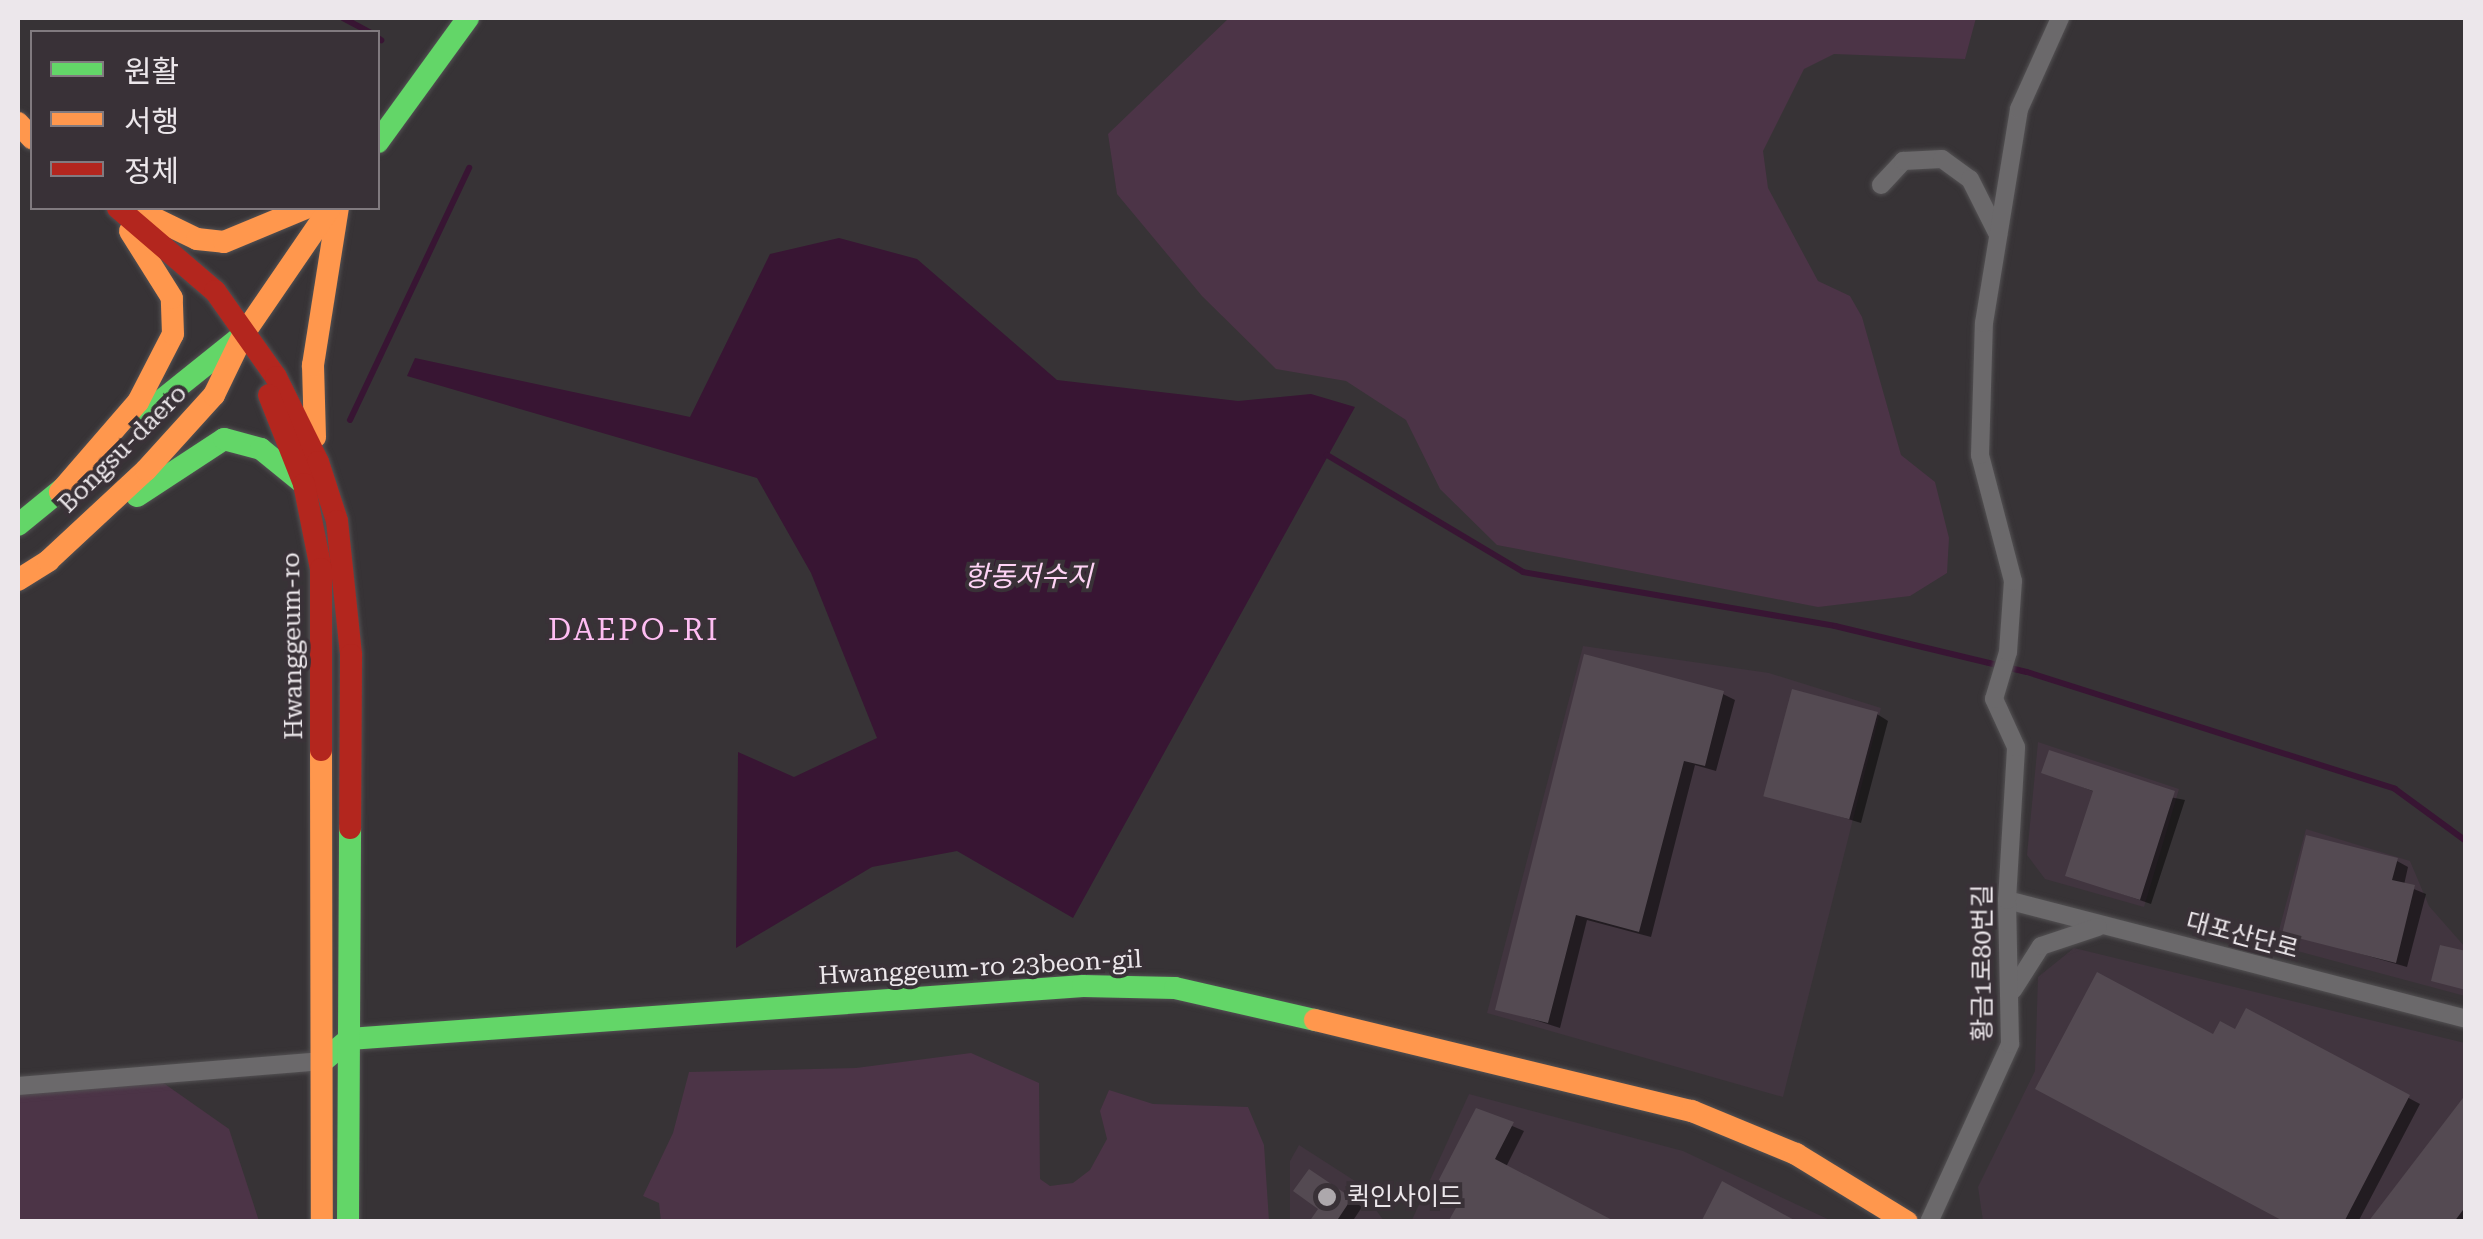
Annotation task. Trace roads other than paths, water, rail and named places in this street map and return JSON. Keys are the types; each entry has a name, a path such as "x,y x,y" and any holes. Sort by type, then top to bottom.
{"street":[{"path":"380,139 468,18"},
{"path":"1998,236 2019,110 2060,18"},
{"path":"1881,184 1904,161 1942,160 1970,179 1998,236"},
{"path":"60,492 138,402 173,334 172,298 115,210"},
{"path":"116,210 215,291 243,335"},
{"path":"136,210 196,239 224,242 301,210"},
{"name":"Bongsu-daero","path":"18,580 48,561 146,470 214,395 243,335 329,210"},
{"path":"318,462 313,365 338,210"},
{"name":"황금1로80번길","path":"1928,1222 2005,1065 2010,995 2007,900 2016,747 1995,691 2008,652 2013,581 1980,455 1984,323 1998,236"},
{"name":"Bongsu-daero","path":"18,525 60,492 178,381 243,335"},
{"name":"Hwanggeum-ro","path":"243,335 276,377 318,462 347,576 348,1222"},
{"name":"Hwanggeum-ro","path":"243,335 304,484 322,582 322,1222"},
{"path":"48,561 224,439 261,448 304,484"},
{"name":"대포산단로","path":"2007,900 2466,1018"},
{"path":"2010,995 2041,946 2105,926"},
{"name":"Hwanggeum-ro 23beon-gil","path":"350,1039 1083,986 1175,988 1574,1078 1692,1111 1796,1154 1907,1222"},
{"path":"18,1086 323,1061 350,1039"}],"water":[{"name":"항동저수지","path":"839,238 917,259 1057,380 1238,401 1311,394 1355,407 1073,918 957,851 872,867 736,948 738,752 794,777 877,738 811,573 757,478 407,376 415,358 690,417 770,254"}],"waterway":[{"path":"343,18 365,30"},
{"path":"350,420 469,168"},
{"path":"1327,455 1523,572 1835,626 2027,672 2395,789 2466,841"}],"place":[{"name":"퀵인사이드","path":"1327,1197"}],"district":[{"name":"DAEPO-RI","path":"634,630"}]}
